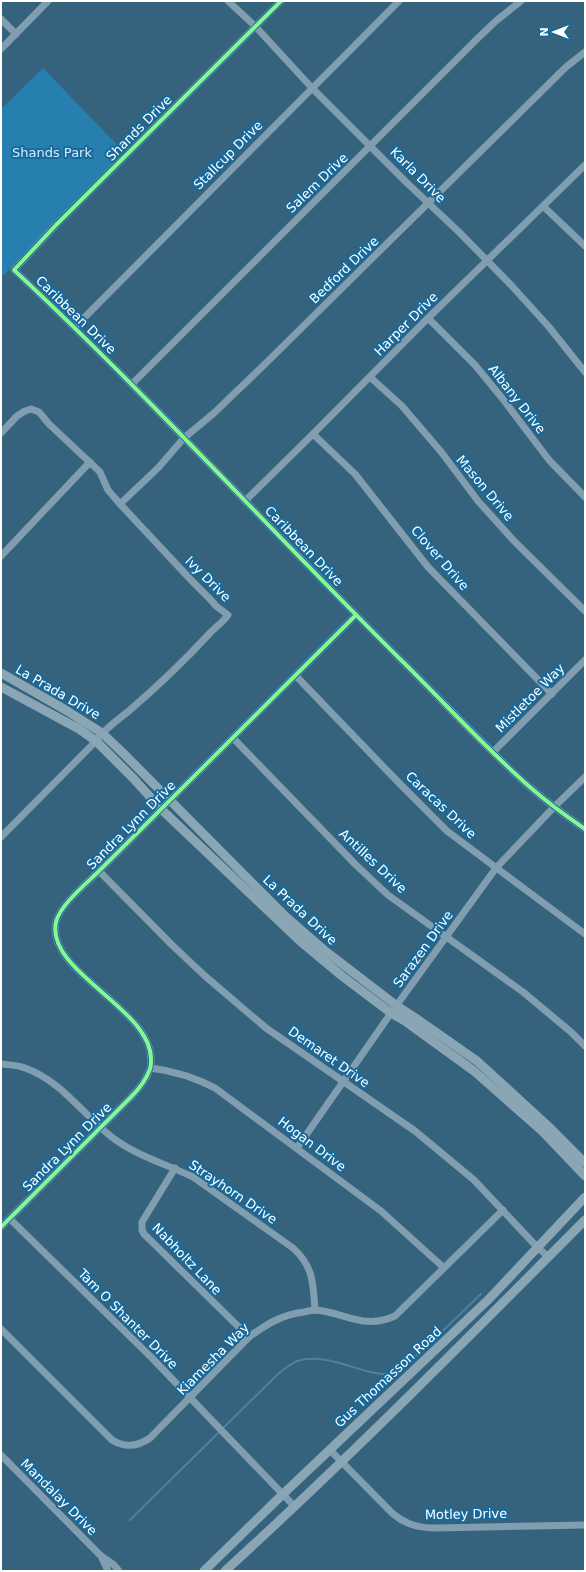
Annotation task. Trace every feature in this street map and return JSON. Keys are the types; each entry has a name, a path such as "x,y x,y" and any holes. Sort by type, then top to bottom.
{"main road":[{"name":"La Prada Drive","path":"2,678 64,709 102,733 286,917 405,1021 474,1071 585,1163"},
{"name":"La Prada Drive","path":"1,686 57,717 96,741 161,809 300,941 342,976 394,1010"},
{"path":"57,717 64,709"},
{"name":"La Prada Drive","path":"539,1124 585,1176"},
{"name":"Gus Thomasson Road","path":"204,1571 282,1494 489,1299 585,1197"},
{"name":"Gus Thomasson Road","path":"225,1571 295,1507 585,1220"}],"street":[{"path":"1,49 48,1"},
{"name":"Karla Drive","path":"228,1 255,26 312,88 487,261 549,327 585,372"},
{"name":"Shands Drive","path":"14,270 281,1"},
{"name":"Stallcup Drive","path":"75,327 399,1"},
{"name":"Salem Drive","path":"132,384 372,146 496,20 521,1"},
{"path":"1,19 16,34"},
{"name":"Bedford Drive","path":"120,504 158,468 184,438 219,408 429,204 566,67 585,52"},
{"name":"Harper Drive","path":"245,500 428,318 585,165"},
{"path":"543,206 585,246"},
{"name":"Caribbean Drive","path":"14,270 75,327 132,384 356,615 493,752 554,807 585,829"},
{"name":"Albany Drive","path":"428,318 475,366 502,398 549,460 585,497"},
{"name":"Mason Drive","path":"370,377 402,406 442,453 478,501 515,542 585,611"},
{"name":"Ivy Drive","path":"1,433 17,416 25,411 31,409 39,412 100,472 108,490 120,504 216,606 228,615 224,621 212,630 195,650 130,710 102,733 96,741 1,838"},
{"name":"Clover Drive","path":"313,434 355,474 428,567 552,694"},
{"path":"1,556 90,462"},
{"name":"Sandra Lynn Drive","path":"1,1227 101,1128 139,1088 151,1068 151,1053 145,1037 116,1005 85,977 62,951 58,943 56,927 58,917 70,901 99,871 356,615"},
{"name":"Mistletoe Way","path":"493,752 585,660"},
{"name":"Caracas Drive","path":"296,676 447,831 585,934"},
{"name":"Antilles Drive","path":"233,738 356,864 388,894 448,936 523,992 571,1032 585,1046"},
{"name":"Sarazen Drive","path":"298,1148 343,1080 496,868 585,777"},
{"name":"Demaret Drive","path":"99,871 172,945 222,991 266,1028 343,1080 421,1136 474,1180 538,1248 549,1257"},
{"name":"Strayhorn Drive","path":"1,1064 24,1068 46,1078 68,1095 101,1128 125,1147 155,1162 175,1168 193,1177 293,1248 302,1256 312,1275 315,1310"},
{"name":"Hogan Drive","path":"151,1068 172,1071 199,1079 216,1088 380,1211 443,1267"},
{"name":"Nabholtz Lane","path":"175,1168 142,1222 142,1230 144,1234 249,1337"},
{"name":"Kiamesha Way","path":"1,1329 106,1434 118,1444 132,1446 145,1442 249,1337 268,1324 289,1314 315,1310 367,1322 387,1320 394,1316 503,1210"},
{"name":"Tam O Shanter Drive","path":"10,1219 190,1398 295,1507"},
{"name":"Motley Drive","path":"330,1450 340,1462 401,1521 418,1527 437,1528 585,1525"},
{"name":"Mandalay Drive","path":"1,1455 101,1556 114,1565 119,1571"},
{"name":"Mandalay Drive","path":"101,1556 108,1571"}],"green space":[{"name":"Shands Park","path":"43,68 124,152 1,278 1,109"}],"waterway":[{"path":"130,1520 278,1374 295,1362 322,1359 376,1373 393,1373 409,1363 481,1294"}],"cycle path":[{"path":"281,1 56,225 14,270 112,365 351,610 497,756 544,799 585,829"},
{"path":"1,1227 134,1094 144,1081 151,1067 147,1041 135,1024 81,974 66,957 57,940 56,922 59,915 74,895 356,615"}]}
